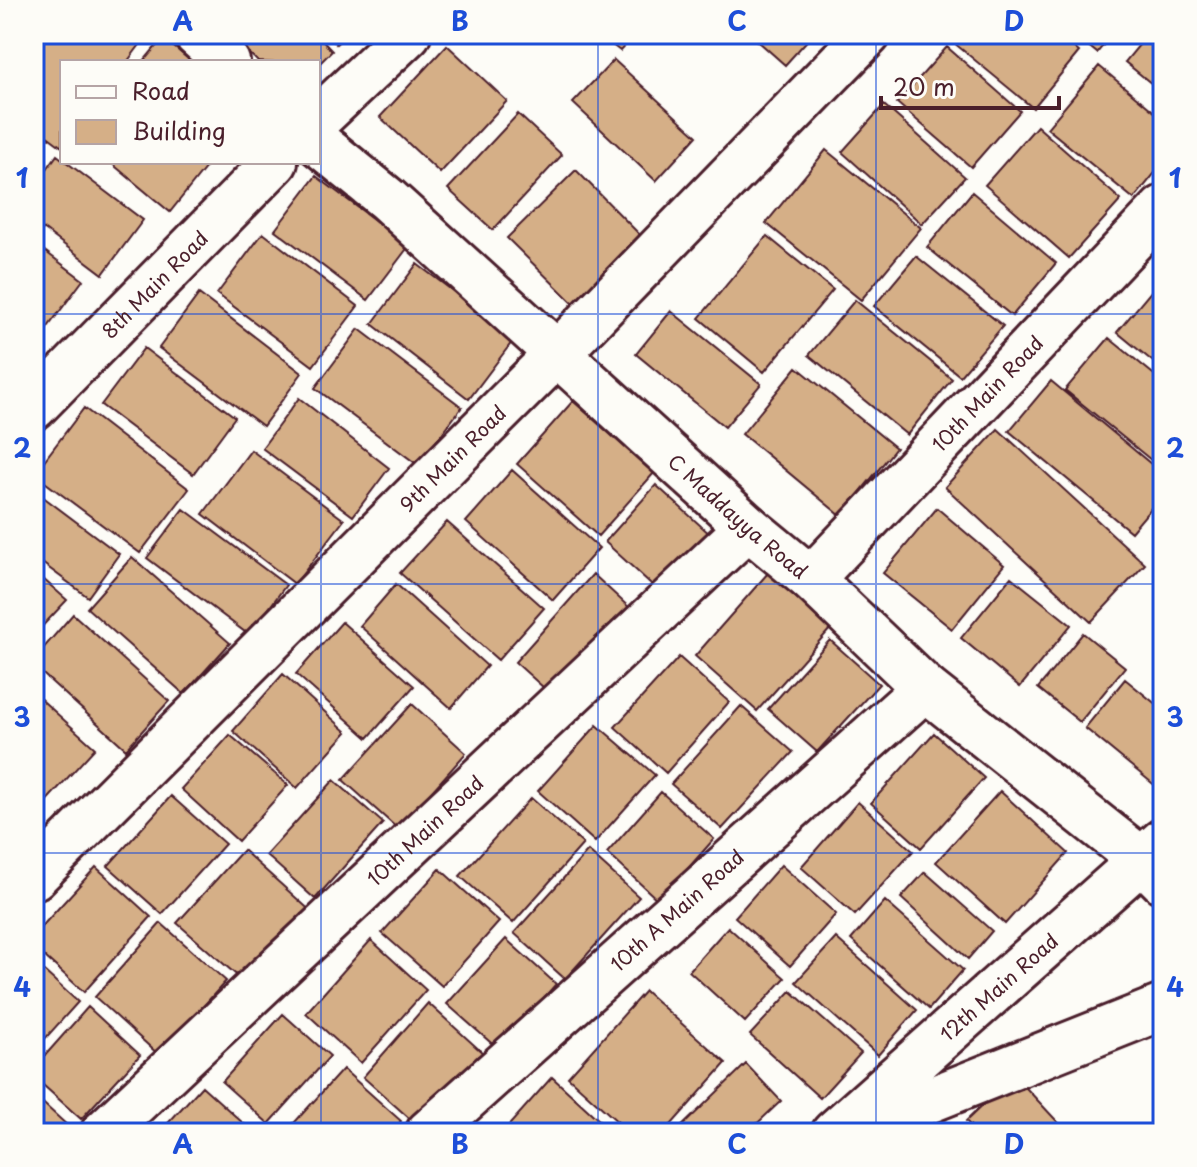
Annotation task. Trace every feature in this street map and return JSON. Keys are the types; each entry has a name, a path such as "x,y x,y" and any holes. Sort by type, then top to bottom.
{"street":[{"path":"196,34 225,60"},
{"path":"320,117 408,34"},
{"name":"9th Main Road","path":"34,877 557,354 868,34"},
{"name":"C Maddayya Road","path":"320,145 387,199 748,527 811,579 925,688 1156,861"},
{"name":"8th Main Road","path":"34,407 273,164"},
{"name":"10th Main Road","path":"811,579 1163,208"},
{"name":"10th Main Road","path":"103,1133 748,527"},
{"name":"10th A Main Road","path":"428,1133 925,688"},
{"name":"12th Main Road","path":"834,1133 1156,861"},
{"path":"846,1133 1163,1007"}],"building":[{"path":"34,34 148,34 128,60 60,60 60,146 34,126"},
{"path":"231,34 316,34 332,51 320,63 320,60 256,60"},
{"path":"327,34 347,34 336,44"},
{"path":"598,34 636,34 620,51"},
{"path":"750,34 813,34 785,65"},
{"path":"962,34 1058,34 1079,52 1033,108 954,43"},
{"path":"1074,34 1112,34 1097,53"},
{"path":"1148,34 1163,34 1163,93 1125,62"},
{"path":"163,38 190,60 145,60"},
{"path":"447,45 507,101 440,173 380,117"},
{"path":"947,47 1020,111 971,167 897,103"},
{"path":"614,60 697,136 656,181 573,103"},
{"path":"1099,66 1163,119 1163,163 1134,199 1047,128"},
{"path":"884,105 965,177 922,224 842,152"},
{"path":"518,114 562,155 493,230 448,189"},
{"path":"1037,126 1121,200 1069,258 985,185"},
{"path":"826,150 921,228 861,300 766,223"},
{"path":"57,155 60,164 69,164 143,220 103,274 34,222 34,187"},
{"path":"112,164 208,164 170,212"},
{"path":"576,170 648,243 580,310 507,238"},
{"path":"316,176 409,246 368,300 275,230"},
{"path":"972,192 1056,263 1012,316 927,247"},
{"path":"263,233 358,306 313,366 217,294"},
{"path":"767,236 833,290 764,372 699,318"},
{"path":"34,243 83,280 45,331 34,323"},
{"path":"916,256 1003,326 960,376 874,306"},
{"path":"417,264 515,338 469,399 372,324"},
{"path":"1163,277 1163,370 1117,332"},
{"path":"199,294 302,373 263,426 159,348"},
{"path":"855,300 952,379 907,435 809,355"},
{"path":"671,311 761,384 725,427 636,354"},
{"path":"359,329 462,407 418,465 315,388"},
{"path":"1109,338 1163,382 1162,469 1065,390"},
{"path":"144,348 235,417 193,474 101,405"},
{"path":"797,367 896,448 841,516 742,434"},
{"path":"1051,381 1163,474 1163,494 1131,532 1009,431"},
{"path":"299,398 389,468 353,516 262,448"},
{"path":"573,401 654,473 598,536 517,464"},
{"path":"84,408 189,489 140,553 34,474"},
{"path":"998,429 1145,564 1091,622 945,487"},
{"path":"251,450 344,520 295,584 203,514"},
{"path":"512,470 599,548 553,600 466,522"},
{"path":"656,485 712,536 661,593 605,542"},
{"path":"34,490 119,554 88,597 34,557"},
{"path":"937,508 1004,565 952,629 883,573"},
{"path":"184,509 286,585 249,635 147,558"},
{"path":"447,522 544,608 498,660 400,573"},
{"path":"132,557 230,643 184,694 87,608"},
{"path":"34,571 67,600 34,635"},
{"path":"768,573 831,628 757,711 695,656"},
{"path":"593,574 632,610 554,697 515,662"},
{"path":"1011,577 1071,625 1020,687 961,638"},
{"path":"396,584 487,666 451,708 360,626"},
{"path":"73,614 169,701 126,749 34,666 34,659"},
{"path":"342,622 414,686 368,738 296,674"},
{"path":"1083,633 1125,667 1080,722 1038,688"},
{"path":"830,640 879,684 817,752 768,709"},
{"path":"679,657 729,702 666,773 615,727"},
{"path":"283,674 347,732 297,788 233,731"},
{"path":"1125,679 1163,710 1163,792 1085,728"},
{"path":"34,693 95,748 40,808 34,803"},
{"path":"412,704 466,753 398,829 343,780"},
{"path":"741,706 793,752 722,829 671,784"},
{"path":"597,725 655,775 595,842 538,791"},
{"path":"934,733 984,778 921,848 871,803"},
{"path":"230,735 288,785 238,841 181,789"},
{"path":"334,780 383,823 315,899 266,855"},
{"path":"1000,791 1068,853 1005,924 936,862"},
{"path":"661,792 714,839 659,901 607,853"},
{"path":"171,796 225,844 162,914 108,866"},
{"path":"531,798 583,844 513,923 460,876"},
{"path":"858,802 913,851 855,915 801,867"},
{"path":"243,850 314,914 249,986 177,923"},
{"path":"588,851 639,897 565,979 514,933"},
{"path":"781,865 836,914 790,966 735,917"},
{"path":"96,867 151,917 84,992 34,947 34,935"},
{"path":"440,869 499,922 442,986 382,933"},
{"path":"925,872 992,931 968,959 901,898"},
{"path":"885,901 963,970 929,1009 851,940"},
{"path":"161,923 226,981 159,1055 95,997"},
{"path":"728,927 785,978 745,1022 689,971"},
{"path":"836,938 917,1010 878,1055 796,982"},
{"path":"506,939 556,984 498,1049 447,1004"},
{"path":"371,940 426,990 361,1063 306,1013"},
{"path":"34,962 78,1002 34,1051"},
{"path":"645,991 726,1063 664,1133 630,1133 568,1077"},
{"path":"791,991 861,1053 820,1098 750,1035"},
{"path":"428,1003 484,1054 418,1126 363,1077"},
{"path":"88,1007 140,1055 81,1119 34,1077 34,1068"},
{"path":"283,1014 330,1056 269,1124 222,1082"},
{"path":"746,1064 781,1101 747,1133 675,1133"},
{"path":"343,1069 401,1121 391,1133 285,1133"},
{"path":"1014,1075 1068,1133 977,1133 966,1121"},
{"path":"552,1077 613,1133 502,1133"},
{"path":"202,1086 254,1133 159,1133"},
{"path":"34,1095 68,1126 62,1133 34,1133"},
{"path":"931,1110 953,1133 906,1133"}]}
